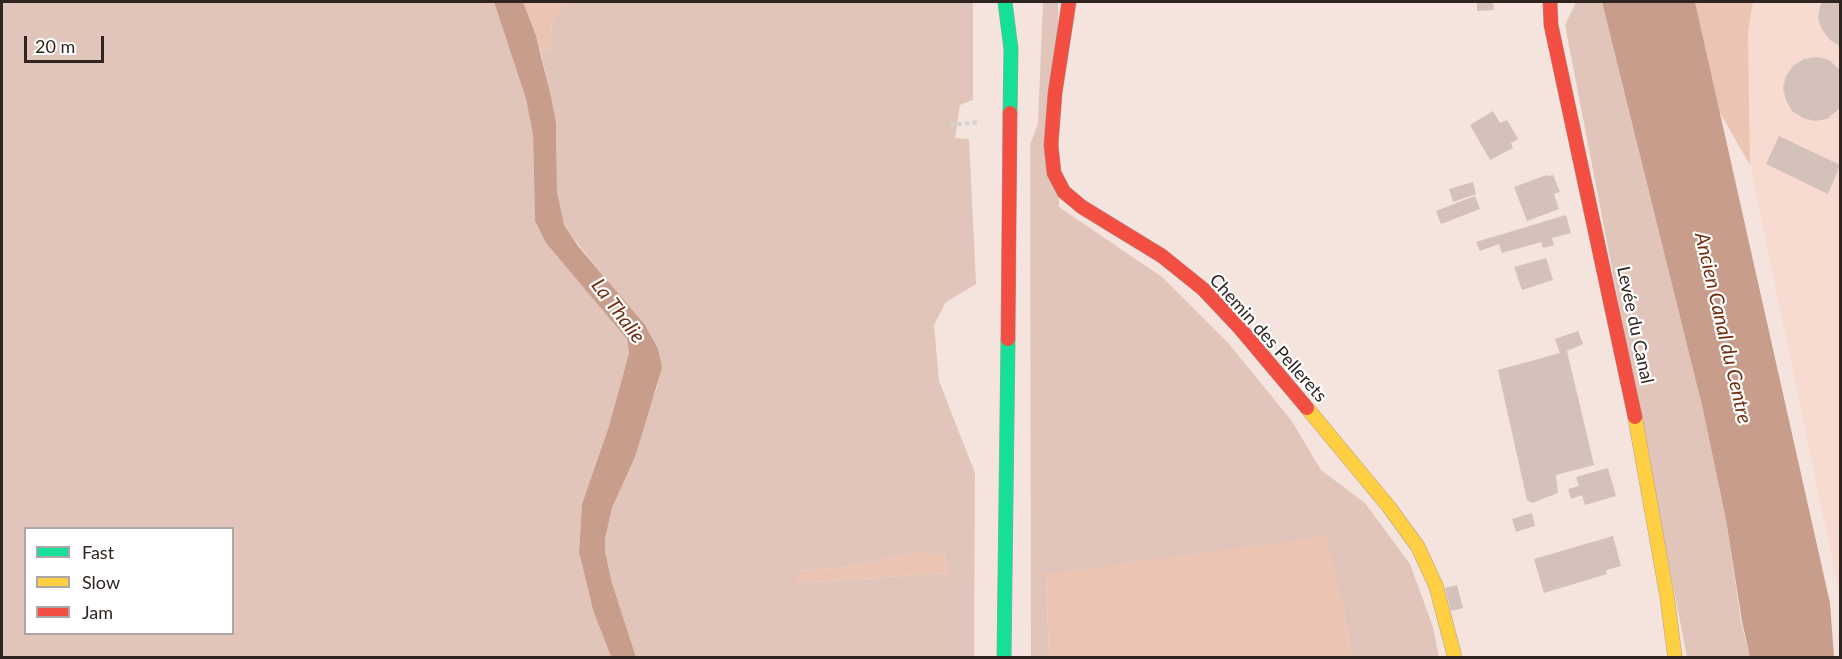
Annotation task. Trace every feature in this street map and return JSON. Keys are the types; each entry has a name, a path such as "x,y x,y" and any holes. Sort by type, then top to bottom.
{"street":[{"path":"1004,657 1011,49 1005,2"},
{"name":"Chemin des Pellerets","path":"1069,2 1054,93 1051,145 1054,173 1064,192 1082,207 1162,256 1195,282 1252,343 1389,507 1418,547 1436,586 1455,657"},
{"name":"Levée du Canal","path":"1550,2 1551,25 1629,383 1667,596 1675,657"},
{"path":"1011,49 1020,11"}],"shaded area":[{"path":"2,2 494,2 526,99 533,135 535,221 546,243 627,338 629,353 609,426 582,504 579,552 593,610 611,657 2,657"},
{"path":"523,2 566,2 552,22 550,50 541,53"},
{"path":"566,2 973,2 973,100 960,105 955,138 969,139 976,284 946,302 934,325 939,381 975,473 974,657 636,657 612,583 605,551 605,539 612,508 635,457 658,384 611,285 573,238 564,225 559,210 556,123 541,53 550,50 552,22","holes":["920,552 944,554 949,573 797,583 799,571 847,567"]},
{"path":"1043,2 1058,2 1059,207 1162,277 1229,344 1291,420 1321,470 1365,503 1410,564 1433,627 1439,657 1351,657 1344,611 1046,574 1049,657 1031,657 1030,145 1038,123"},
{"path":"1576,2 1602,2 1703,410 1726,520 1741,621 1750,657 1687,657 1565,25"},
{"path":"1695,2 1753,2 1748,32 1750,165 1719,111"},
{"path":"1753,2 1840,2 1840,597 1750,165 1748,32"},
{"path":"1327,536 1344,611 1351,657 1049,657 1046,574"},
{"path":"920,552 944,554 949,573 796,583 799,571 847,567"}],"water":[{"name":"La Thalie","path":"494,2 523,2 536,36 556,123 557,192 564,225 578,246 645,325 658,349 662,368 635,457 612,508 605,539 605,551 612,583 636,657 611,657 593,610 579,552 582,504 609,426 629,353 627,339 546,243 535,221 533,135 526,99"},
{"name":"Ancien Canal du Centre","path":"1602,2 1695,2 1830,603 1834,657 1750,657 1726,520 1703,410"}],"building":[{"path":"1477,2 1493,2 1494,10 1477,11"},
{"path":"1821,2 1840,2 1840,46 1830,40 1822,30 1818,18"},
{"path":"1817,57 1829,60 1840,70 1840,108 1827,119 1815,121 1803,118 1792,111 1783,88 1786,76 1793,66 1804,59"},
{"path":"1493,111 1500,123 1507,120 1518,139 1511,143 1513,148 1490,160 1470,125"},
{"path":"1779,136 1840,165 1828,194 1766,164"},
{"path":"1553,175 1560,192 1554,194 1559,209 1527,221 1514,187"},
{"path":"1473,182 1476,194 1453,202 1449,189"},
{"path":"1475,196 1480,209 1441,224 1436,211"},
{"path":"1566,215 1571,233 1552,238 1554,245 1543,248 1541,242 1502,253 1499,244 1480,251 1476,242"},
{"path":"1546,258 1553,280 1522,290 1514,267"},
{"path":"1578,331 1583,344 1567,351 1594,465 1556,475 1558,493 1532,503 1527,500 1498,370 1560,353 1555,339"},
{"path":"1608,468 1616,496 1585,505 1582,495 1571,499 1568,489 1579,486 1576,477"},
{"path":"1532,513 1535,526 1516,532 1512,519"},
{"path":"1613,536 1621,566 1606,570 1607,574 1544,593 1534,559"},
{"path":"1457,585 1463,608 1451,611 1445,588"}],"traffic: fast":[{"path":"1005,2 1011,49 1010,113"},
{"path":"1004,658 1008,339"}],"traffic: slow":[{"path":"1307,408 1389,507 1418,547 1436,586 1455,658"},
{"path":"1635,417 1667,596 1675,658"}],"traffic: jam":[{"path":"1069,2 1055,93 1051,145 1054,173 1064,192 1082,207 1162,256 1203,289 1238,326 1307,408"},
{"path":"1550,2 1551,25 1635,417"},
{"path":"1008,339 1010,113"}]}
